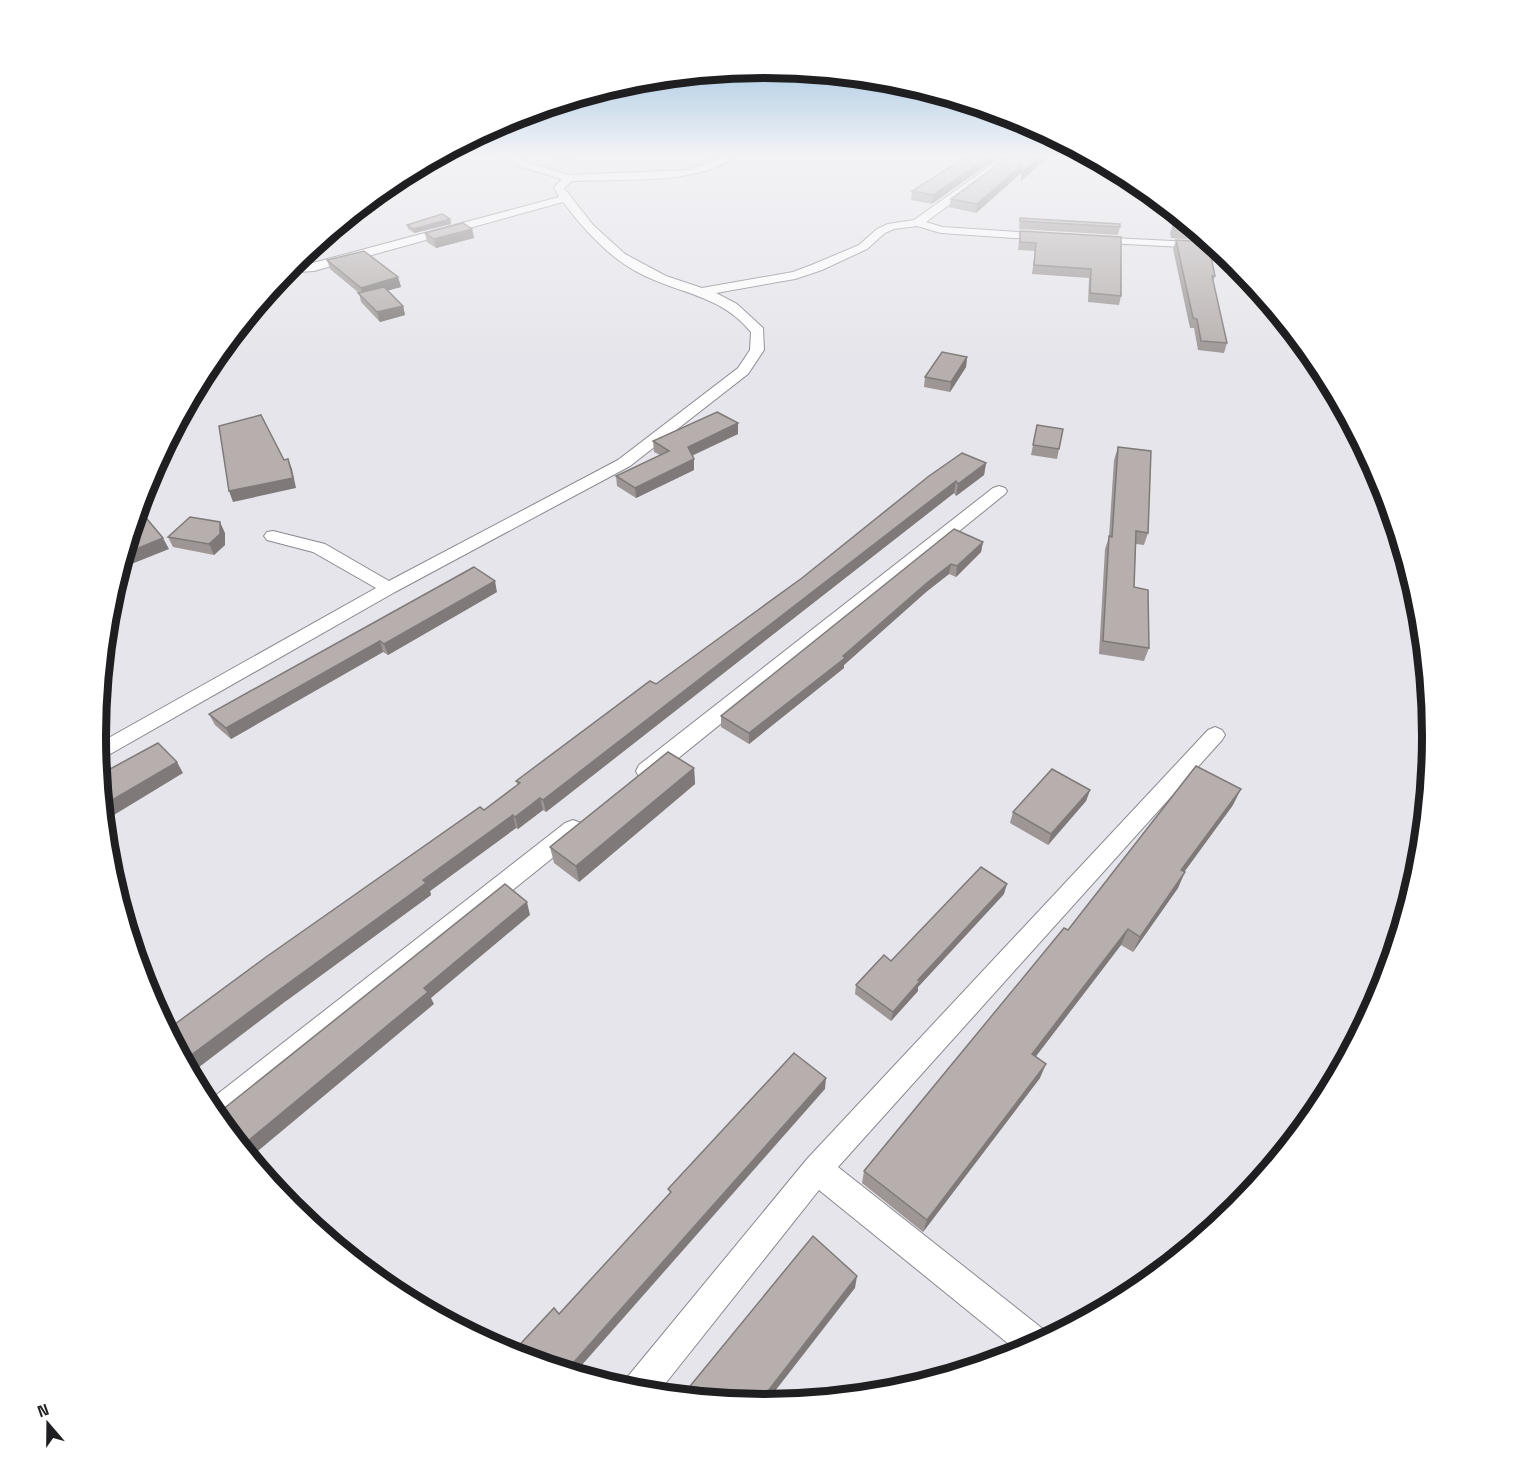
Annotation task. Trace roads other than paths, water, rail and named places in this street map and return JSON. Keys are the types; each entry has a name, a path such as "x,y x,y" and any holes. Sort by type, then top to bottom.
{"street":[{"path":"301,269 468,225"},
{"path":"106,749 389,588 624,463 743,371 757,350 758,331 744,313 705,291 648,273 626,261 588,225"},
{"path":"705,291 795,274 818,267 863,247 887,228 907,225"},
{"path":"923,225 941,230 1063,238"},
{"path":"1084,240 1204,246"},
{"path":"634,781 999,491"},
{"path":"273,536 319,548 389,588"},
{"path":"645,1382 817,1169 1215,735"},
{"path":"221,1108 588,818"},
{"path":"817,1169 1028,1339"}]}
